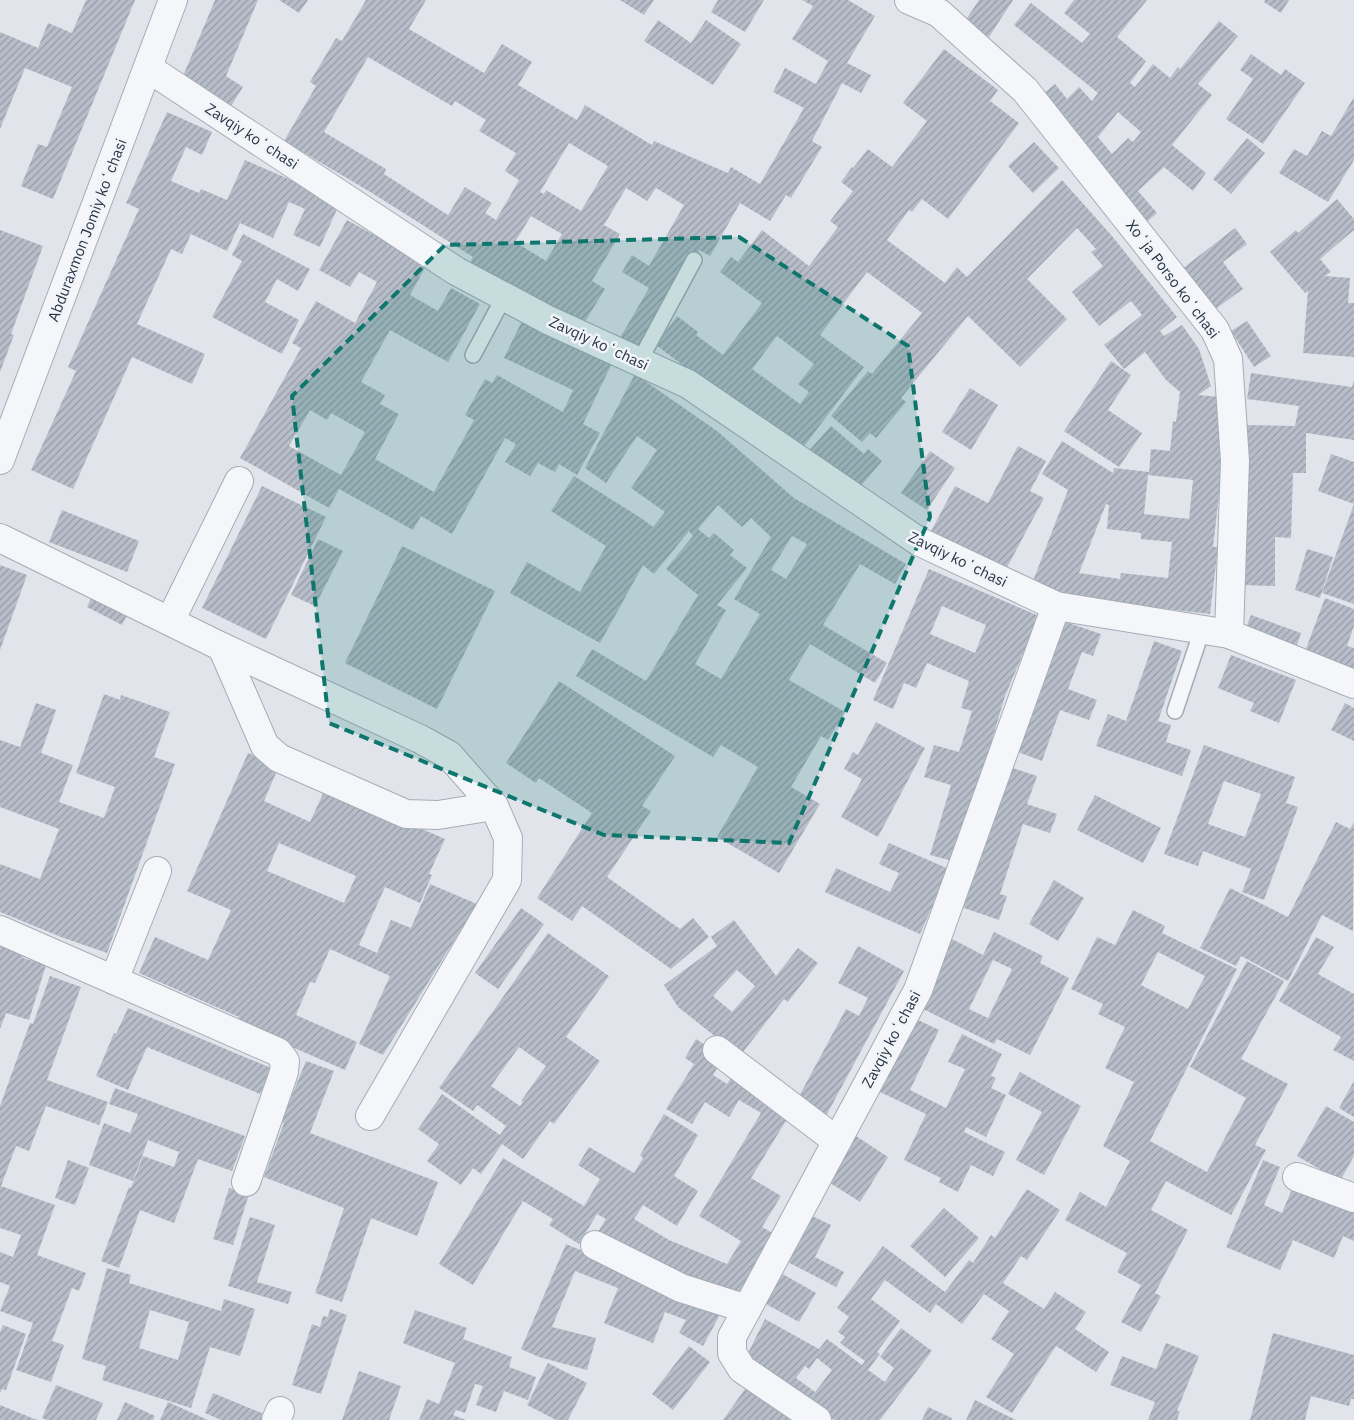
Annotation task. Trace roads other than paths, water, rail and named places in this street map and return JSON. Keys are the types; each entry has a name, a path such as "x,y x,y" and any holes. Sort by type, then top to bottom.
{"street":[{"name":"Abduraxmon Jomiy koʻchasi","path":"0,460 173,0"},
{"name":"Xoʻja Porso koʻchasi","path":"909,0 938,13 1026,90 1215,330 1228,359 1235,460 1229,634"},
{"name":"Zavqiy koʻchasi","path":"148,68 456,271 548,320 688,384 918,541 1056,606 1229,634"},
{"path":"170,621 238,481"},
{"path":"0,538 222,647 420,738 449,755 494,806 508,838 507,880 370,1116"},
{"name":"Zavqiy koʻchasi","path":"818,1420 742,1369 732,1353 732,1337 918,990 1056,606"},
{"path":"1229,634 1354,684"},
{"path":"222,647 265,746 280,758 406,814 438,815 494,806"},
{"path":"114,980 157,871"},
{"path":"0,930 278,1052 285,1060 284,1072 246,1182"},
{"path":"717,1050 837,1141"},
{"path":"1297,1177 1354,1198"},
{"path":"595,1245 681,1288 747,1309"}],"lane":[{"path":"640,362 694,260"},
{"path":"473,355 504,296"},
{"path":"1175,711 1202,630"}]}
